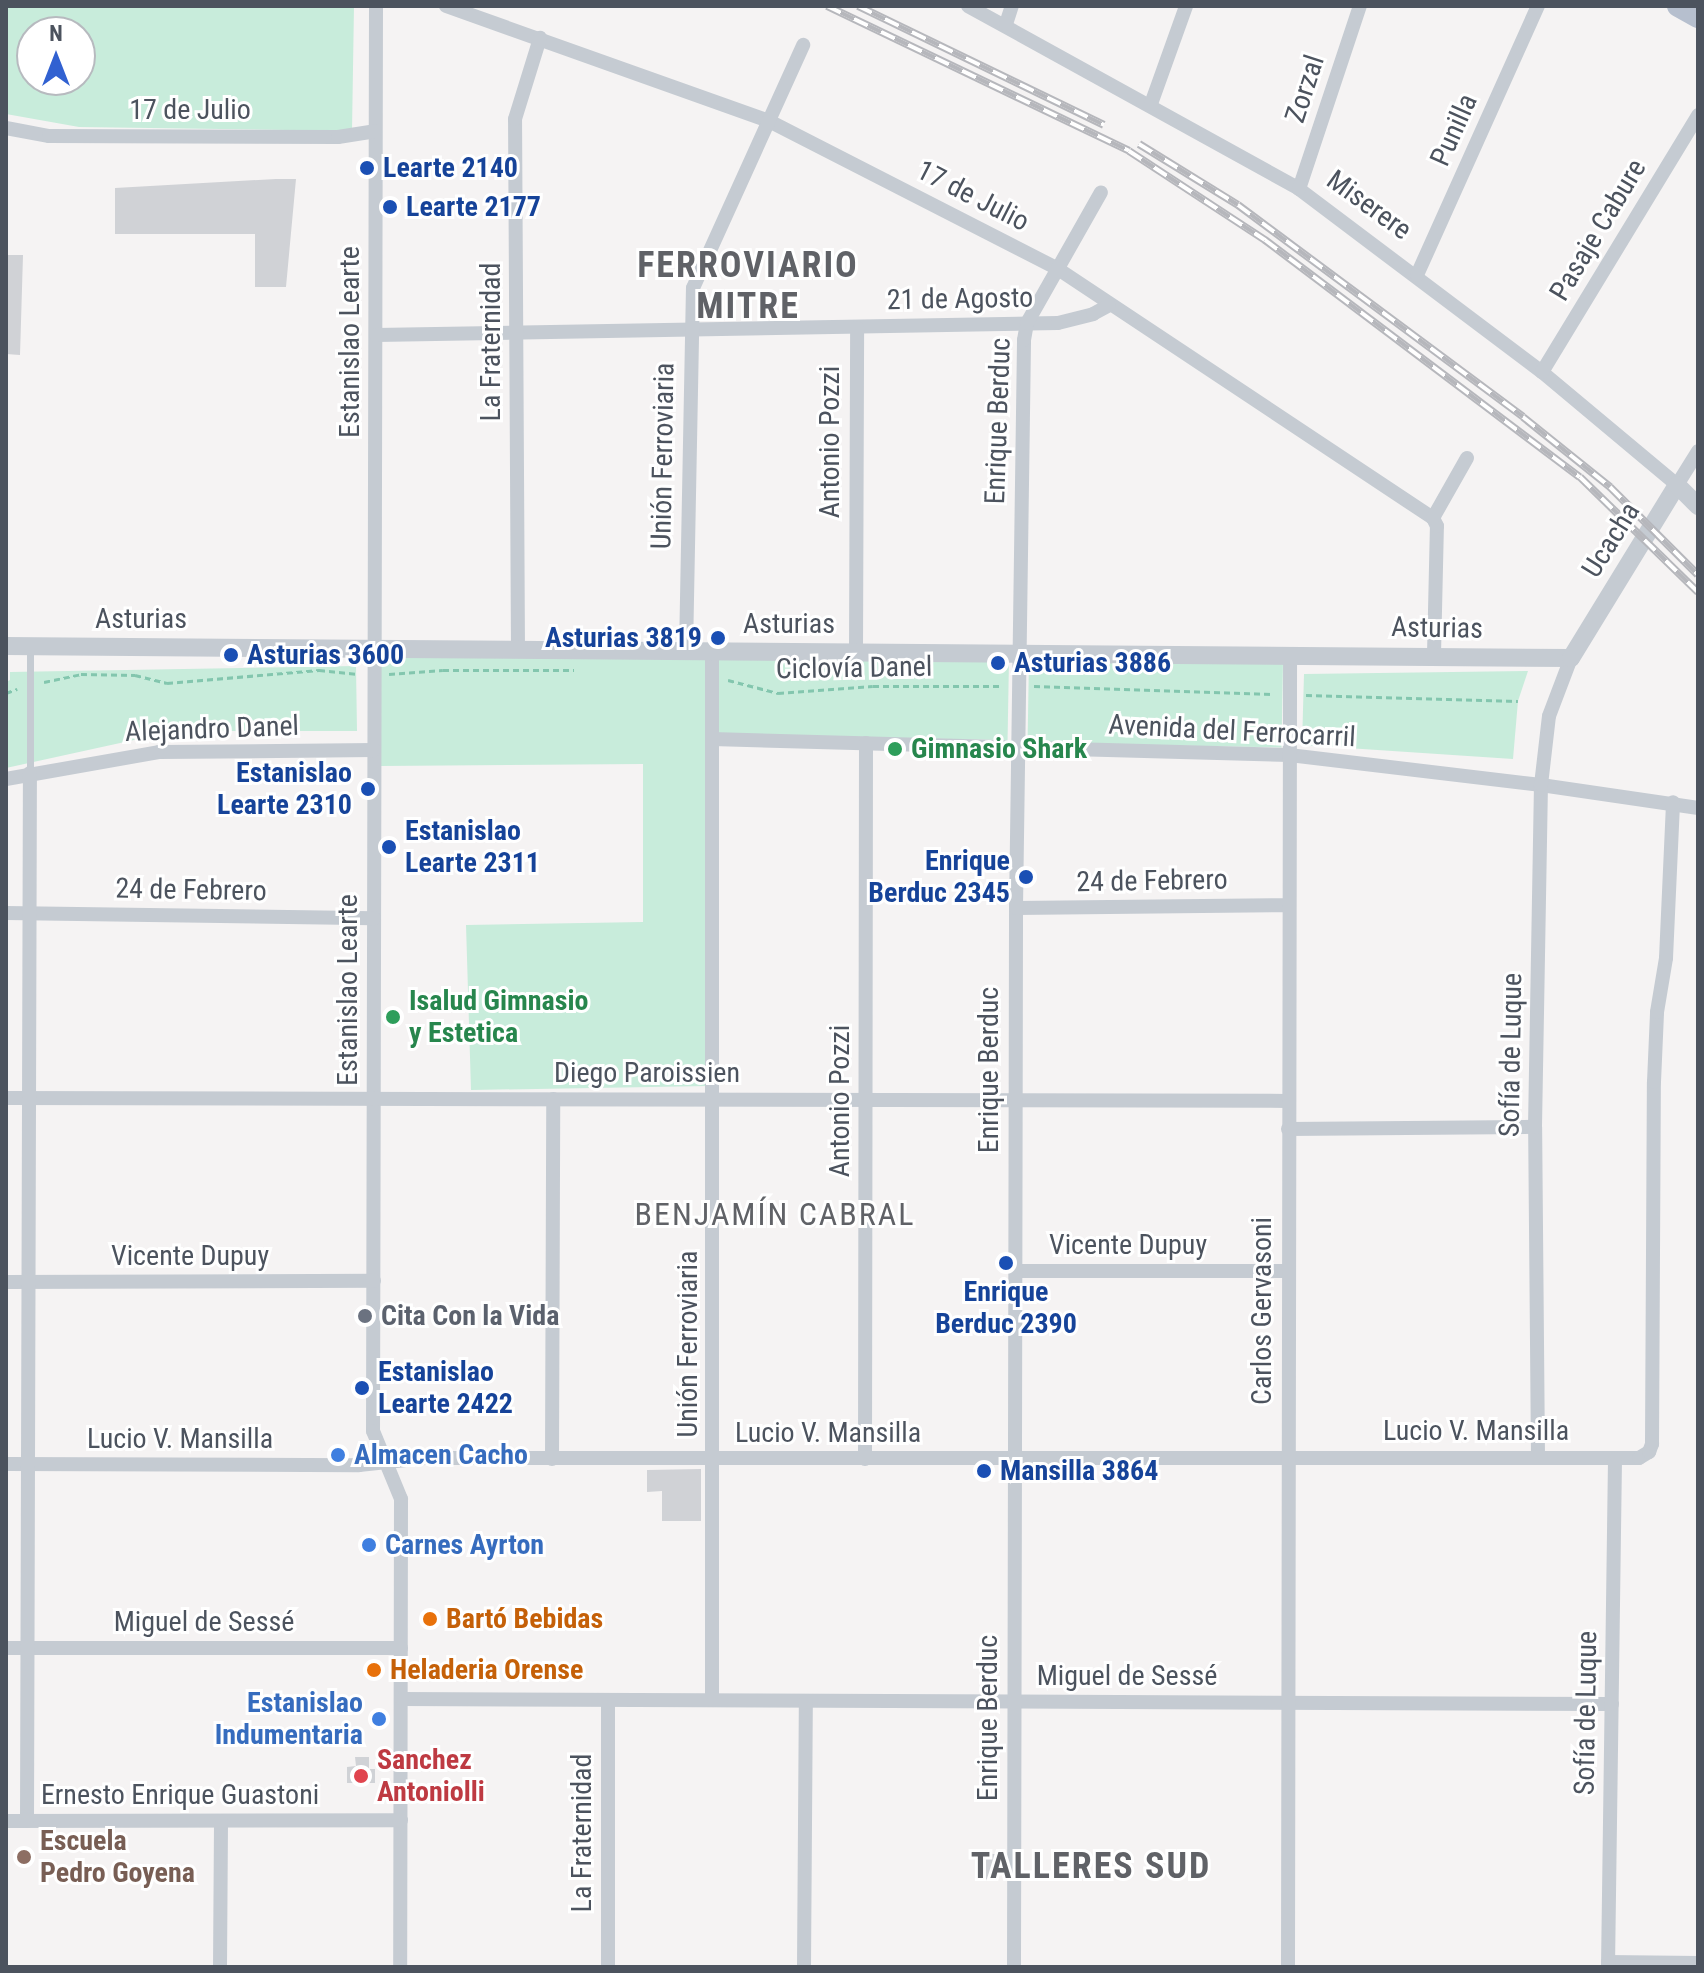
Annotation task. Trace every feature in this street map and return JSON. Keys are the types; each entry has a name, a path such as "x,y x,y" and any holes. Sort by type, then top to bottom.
{"main road":[{"path":"1678,6 1698,17"}],"street":[{"name":"Estanislao Learte","path":"376,6 373,1431 401,1499 400,1967"},
{"name":"17 de Julio","path":"446,6 769,121 1058,269 1433,518"},
{"name":"Miserere","path":"968,6 1151,104 1299,189 1542,372 1698,506"},
{"path":"1006,24 1012,6"},
{"path":"1151,104 1186,6"},
{"name":"Zorzal","path":"1299,189 1360,6"},
{"name":"Punilla","path":"1417,275 1538,6"},
{"name":"La Fraternidad","path":"518,650 515,119 540,38"},
{"name":"Unión Ferroviaria","path":"686,651 693,288 803,45"},
{"name":"Pasaje Cabure","path":"1542,372 1698,115"},
{"name":"17 de Julio","path":"6,128 64,136 338,137 375,131"},
{"name":"Enrique Berduc","path":"1014,1967 1016,908 1024,340 1027,323 1101,192"},
{"name":"21 de Agosto","path":"376,335 1058,323 1093,314 1109,305"},
{"name":"Antonio Pozzi","path":"856,652 857,328"},
{"name":"Ucacha","path":"1571,658 1698,451"},
{"path":"1434,655 1437,526 1433,518 1467,458"},
{"name":"Asturias","path":"6,646 1571,658"},
{"name":"Unión Ferroviaria","path":"712,651 715,1459 712,1700"},
{"name":"Carlos Gervasoni","path":"1288,1967 1290,655"},
{"name":"Sofía de Luque","path":"1538,1457 1535,1127 1541,785 1549,716 1571,658"},
{"name":"Avenida del Ferrocarril","path":"712,739 1289,755 1673,802 1698,808"},
{"name":"Antonio Pozzi","path":"865,1459 866,743"},
{"name":"Alejandro Danel","path":"6,779 159,752 374,750"},
{"path":"27,1821 30,773"},
{"name":"Lucio V. Mansilla","path":"6,1464 387,1462 425,1458 1639,1458 1649,1452 1652,1444 1657,1012 1666,958 1673,802"},
{"name":"24 de Febrero","path":"1016,908 1289,905"},
{"name":"24 de Febrero","path":"6,913 374,918"},
{"name":"Diego Paroissien","path":"6,1098 1288,1101"},
{"path":"552,1459 553,1099"},
{"path":"1288,1129 1535,1127"},
{"name":"Vicente Dupuy","path":"1015,1271 1289,1271"},
{"name":"Vicente Dupuy","path":"6,1282 374,1281"},
{"name":"Sofía de Luque","path":"1608,1964 1615,1459"},
{"name":"Miguel de Sessé","path":"6,1648 401,1648"},
{"name":"Miguel de Sessé","path":"402,1699 1612,1704"},
{"name":"La Fraternidad","path":"608,1700 608,1967"},
{"path":"804,1967 806,1701"},
{"name":"Ernesto Enrique Guastoni","path":"6,1821 401,1820"},
{"path":"220,1967 221,1821"},
{"path":"1608,1964 1698,1963"}],"lane":[{"path":"30,646 30,773"}],"path":[{"path":"6,693 81,674 135,675 167,683 319,670 375,676 443,670 583,670"},
{"name":"Ciclovía Danel","path":"712,674 749,688 778,693 873,686 1019,686 1518,701"}],"green space":[{"path":"6,6 354,6 352,131 79,127 6,114"},
{"path":"380,652 709,655 708,1086 471,1090 466,925 643,922 643,764 380,766"},
{"path":"717,656 1009,661 1008,740 716,735"},
{"path":"1029,659 1283,663 1281,747 1028,743"},
{"path":"356,666 357,731 175,731 6,768 6,682 10,680 10,672"},
{"path":"1528,671 1518,701 1513,759 1302,745 1304,674"}],"building":[{"path":"296,179 286,287 255,287 255,234 115,234 115,188"},
{"path":"6,255 23,255 20,355 6,354"},
{"path":"701,1469 701,1521 662,1521 662,1491 647,1492 647,1470"},
{"name":"Sanchez Antoniolli","path":"355,1757 369,1757 369,1769 375,1769 375,1783 347,1783 347,1767 356,1766"},
{"path":"977,1853 999,1854 998,1880 976,1879"}],"railway":[{"path":"827,6 1129,151 1265,240 1580,477 1698,592"},
{"path":"858,6 1104,125"},
{"path":"1139,144 1238,205 1523,417 1610,487 1698,575"}],"place":[{"name":"Learte 2140","path":"367,168"},
{"name":"Learte 2177","path":"390,207"},
{"name":"Asturias 3819","path":"718,638"},
{"name":"Asturias 3600","path":"231,655"},
{"name":"Asturias 3886","path":"998,663"},
{"name":"Gimnasio Shark","path":"895,749"},
{"name":"Estanislao Learte 2310","path":"368,789"},
{"name":"Estanislao Learte 2311","path":"389,847"},
{"name":"Enrique Berduc 2345","path":"1026,877"},
{"name":"Isalud Gimnasio y Estetica","path":"393,1017"},
{"name":"Enrique Berduc 2390","path":"1006,1263"},
{"name":"Cita Con la Vida","path":"365,1316"},
{"name":"Estanislao Learte 2422","path":"362,1388"},
{"name":"Almacen Cacho","path":"338,1455"},
{"name":"Mansilla 3864","path":"984,1471"},
{"name":"Carnes Ayrton","path":"369,1545"},
{"name":"Bartó Bebidas","path":"430,1619"},
{"name":"Heladeria Orense","path":"374,1670"},
{"name":"Estanislao Indumentaria","path":"379,1719"},
{"name":"Sanchez Antoniolli","path":"361,1776"},
{"name":"Escuela Pedro Goyena","path":"24,1857"}],"district":[{"name":"FERROVIARIO MITRE","path":"748,286"},
{"name":"BENJAMÍN CABRAL","path":"775,1214"},
{"name":"TALLERES SUD","path":"1091,1867"}]}
